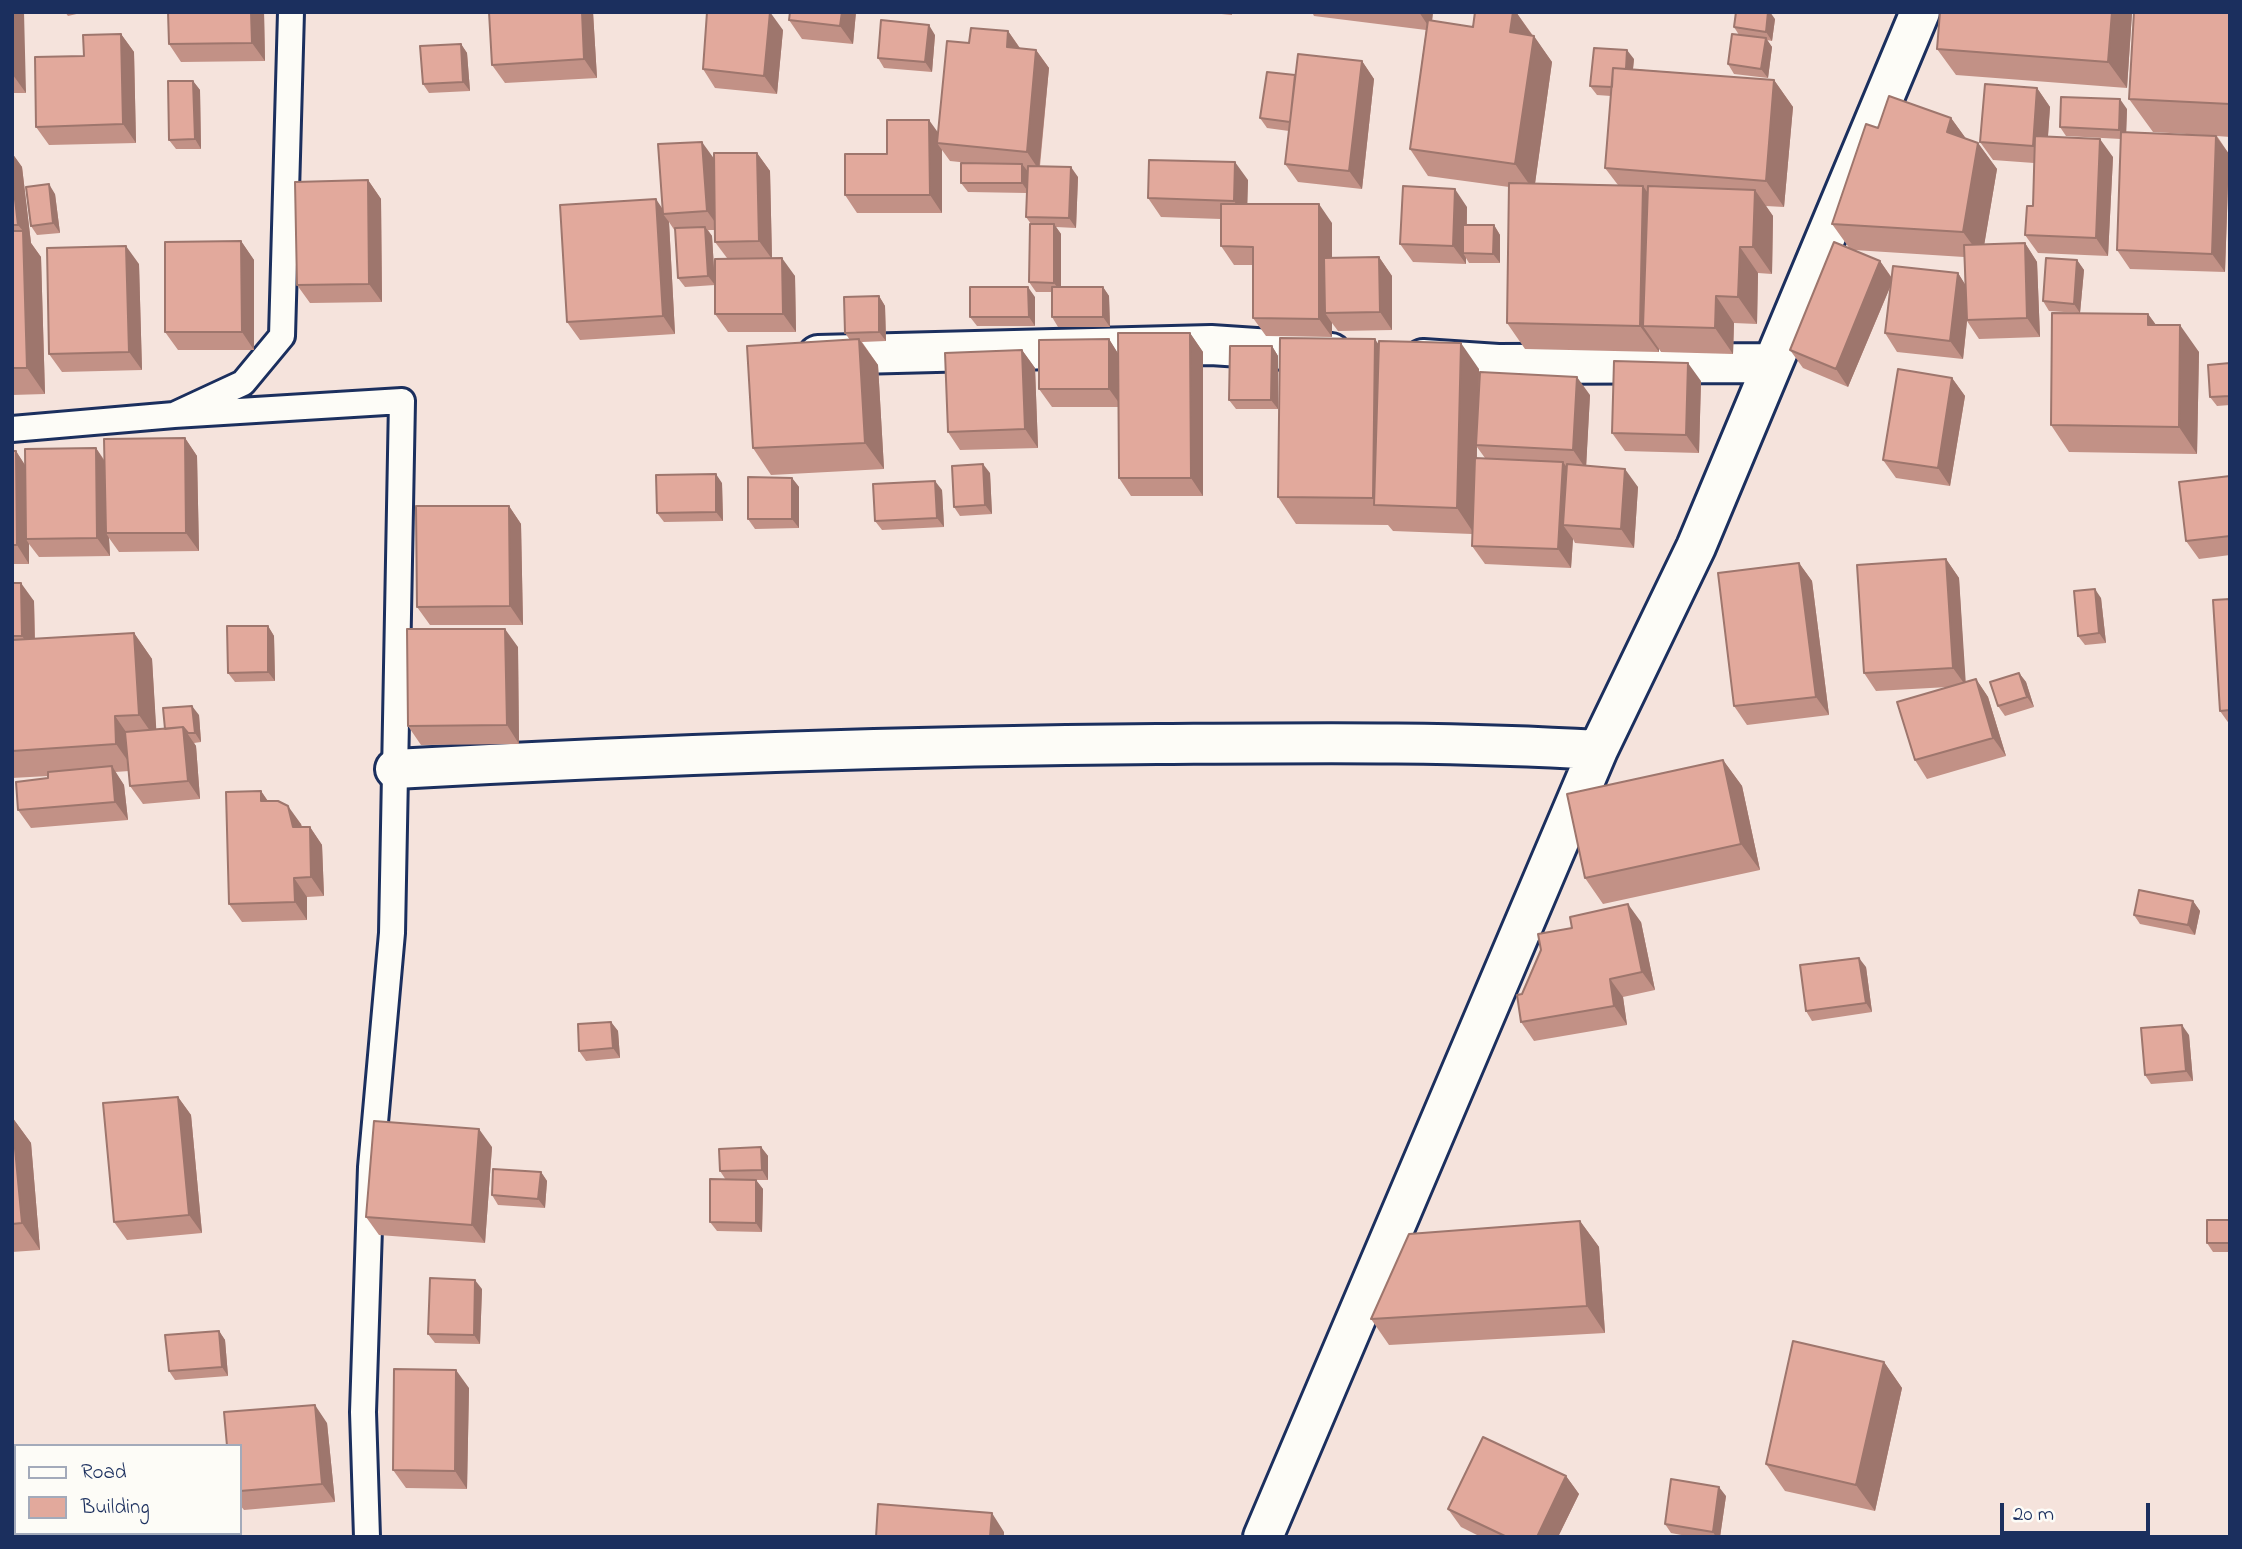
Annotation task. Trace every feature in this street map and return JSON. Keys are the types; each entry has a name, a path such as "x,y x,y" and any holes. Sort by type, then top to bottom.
{"street":[{"path":"1263,1537 1598,750 1696,547 1920,12"},
{"path":"784,355 1211,345 1498,364 1773,363"},
{"path":"395,769 681,754 975,746 1480,743 1598,750"}],"lane":[{"path":"174,415 243,383 282,336 291,12"},
{"path":"12,429 174,415 402,401 392,933 371,1167 363,1412 367,1537"}],"building":[{"path":"168,12 251,12 252,43 169,44"},
{"path":"489,12 582,12 584,59 492,65"},
{"path":"707,12 770,12 764,76 703,69"},
{"path":"790,12 842,12 840,26 789,20"},
{"path":"1475,12 1513,12 1510,32 1534,36 1515,164 1410,149 1428,20 1473,27"},
{"path":"1736,12 1768,12 1766,32 1734,27"},
{"path":"1940,12 2112,12 2108,62 1937,49"},
{"path":"2134,12 2230,12 2230,104 2129,99"},
{"path":"881,20 929,25 925,62 878,58"},
{"path":"971,28 1008,31 1007,47 1036,50 1027,152 937,143 947,41 969,43"},
{"path":"121,34 123,124 36,127 35,57 84,56 83,35"},
{"path":"1732,34 1766,38 1761,69 1728,64"},
{"path":"461,44 463,82 423,84 420,46"},
{"path":"1594,48 1627,50 1626,69 1613,68 1612,87 1590,86"},
{"path":"1298,54 1362,61 1349,171 1285,164"},
{"path":"1613,68 1774,80 1766,181 1605,168"},
{"path":"1267,72 1295,75 1290,122 1260,118"},
{"path":"168,81 193,81 195,139 169,140"},
{"path":"1985,84 2037,88 2033,146 1980,142"},
{"path":"1889,96 1951,118 1947,132 1978,143 1963,232 1832,224 1866,124 1878,128"},
{"path":"2061,97 2120,99 2119,130 2060,127"},
{"path":"887,120 929,120 930,195 845,195 845,154 887,154"},
{"path":"2121,132 2216,136 2212,254 2117,250"},
{"path":"2035,136 2100,139 2096,238 2025,235 2027,206 2033,206"},
{"path":"702,142 707,211 663,214 658,144"},
{"path":"714,153 757,153 759,241 715,242"},
{"path":"1149,160 1235,162 1234,201 1148,198"},
{"path":"961,163 1022,164 1022,183 961,183"},
{"path":"1028,166 1071,167 1069,218 1026,217"},
{"path":"12,174 18,225 12,225"},
{"path":"368,180 369,284 297,285 295,182"},
{"path":"1509,183 1643,186 1640,326 1507,323"},
{"path":"49,184 53,223 31,226 26,187"},
{"path":"1403,186 1455,189 1453,246 1400,244"},
{"path":"1648,186 1755,190 1753,247 1740,247 1738,297 1716,296 1715,328 1643,326"},
{"path":"656,199 663,316 567,322 560,205"},
{"path":"1221,204 1319,204 1319,319 1253,318 1253,247 1221,246"},
{"path":"1030,224 1054,224 1054,283 1029,282"},
{"path":"1463,225 1494,225 1493,254 1463,253"},
{"path":"705,227 708,276 678,278 675,228"},
{"path":"12,231 23,231 27,368 12,368"},
{"path":"241,241 242,332 165,332 165,242"},
{"path":"1834,242 1880,261 1836,369 1790,350"},
{"path":"2025,243 2027,318 1967,320 1964,245"},
{"path":"126,246 129,352 49,354 47,248"},
{"path":"1379,257 1380,312 1325,313 1324,258"},
{"path":"782,258 783,314 715,314 715,259"},
{"path":"2046,258 2077,260 2074,304 2043,301"},
{"path":"1893,266 1958,273 1950,341 1885,333"},
{"path":"970,287 1028,287 1029,317 970,317"},
{"path":"1052,287 1103,287 1103,317 1052,317"},
{"path":"879,296 879,332 845,333 844,297"},
{"path":"2052,313 2148,314 2148,325 2180,325 2179,427 2051,425"},
{"path":"1118,333 1190,333 1191,478 1119,478"},
{"path":"1280,338 1375,339 1373,498 1278,497"},
{"path":"859,339 865,443 753,448 747,346"},
{"path":"1109,339 1109,389 1039,389 1039,340"},
{"path":"1379,341 1461,343 1457,508 1374,505"},
{"path":"1230,346 1272,346 1271,400 1229,400"},
{"path":"1022,350 1025,429 948,432 945,353"},
{"path":"1614,361 1688,363 1686,435 1612,433"},
{"path":"2230,363 2230,396 2210,397 2208,365"},
{"path":"1898,369 1952,378 1938,468 1883,460"},
{"path":"1480,372 1577,377 1573,450 1476,445"},
{"path":"185,438 186,533 106,533 104,439"},
{"path":"96,448 97,538 26,539 25,449"},
{"path":"12,451 16,451 17,545 12,545"},
{"path":"1475,458 1563,462 1558,549 1472,546"},
{"path":"983,464 985,505 954,507 952,466"},
{"path":"1567,464 1625,469 1621,529 1563,525"},
{"path":"716,474 716,512 657,513 656,475"},
{"path":"2230,476 2230,536 2186,541 2179,482"},
{"path":"748,477 792,478 792,519 748,519"},
{"path":"935,481 937,518 875,521 873,484"},
{"path":"416,506 509,506 510,606 417,607"},
{"path":"1946,559 1953,668 1864,673 1857,565"},
{"path":"1799,563 1816,697 1734,706 1718,573"},
{"path":"12,583 21,583 22,636 12,636"},
{"path":"2095,589 2099,633 2078,636 2074,591"},
{"path":"2230,599 2230,710 2220,711 2213,600"},
{"path":"227,626 268,626 268,672 228,673"},
{"path":"407,629 505,629 507,725 408,726"},
{"path":"134,633 139,715 115,716 116,744 12,751 12,640"},
{"path":"2019,673 2027,697 1998,706 1990,682"},
{"path":"1976,679 1993,738 1915,760 1897,702"},
{"path":"192,706 195,733 188,733 183,727 165,729 163,708"},
{"path":"183,727 188,781 130,786 125,732"},
{"path":"1723,760 1741,844 1585,878 1567,794"},
{"path":"112,766 115,802 18,810 16,782 48,778 48,772"},
{"path":"261,791 261,801 278,801 288,806 293,827 310,827 311,877 294,878 295,902 229,904 226,792"},
{"path":"2139,890 2193,901 2188,925 2134,915"},
{"path":"1628,904 1642,972 1610,979 1614,1006 1521,1022 1517,995 1522,994 1541,950 1538,934 1572,928 1570,917"},
{"path":"1859,958 1866,1003 1806,1011 1800,965"},
{"path":"611,1022 613,1048 579,1051 578,1024"},
{"path":"2182,1025 2186,1071 2145,1075 2141,1028"},
{"path":"178,1097 189,1215 114,1222 103,1103"},
{"path":"12,1117 22,1223 12,1224"},
{"path":"374,1121 479,1129 472,1225 366,1217"},
{"path":"761,1147 762,1170 720,1171 719,1149"},
{"path":"493,1169 541,1172 538,1199 492,1195"},
{"path":"710,1179 756,1180 756,1223 710,1222"},
{"path":"2207,1220 2230,1220 2230,1243 2207,1243"},
{"path":"1580,1221 1587,1306 1371,1319 1409,1234"},
{"path":"430,1278 475,1280 474,1335 428,1334"},
{"path":"219,1331 222,1367 169,1371 165,1335"},
{"path":"1793,1341 1884,1362 1856,1485 1766,1464"},
{"path":"394,1369 456,1370 455,1471 393,1470"},
{"path":"315,1405 322,1484 242,1491 242,1444 227,1444 224,1412"},
{"path":"1483,1437 1566,1476 1537,1537 1507,1537 1448,1509"},
{"path":"1671,1479 1719,1487 1713,1532 1665,1524"},
{"path":"878,1504 992,1513 990,1537 876,1537"}]}
